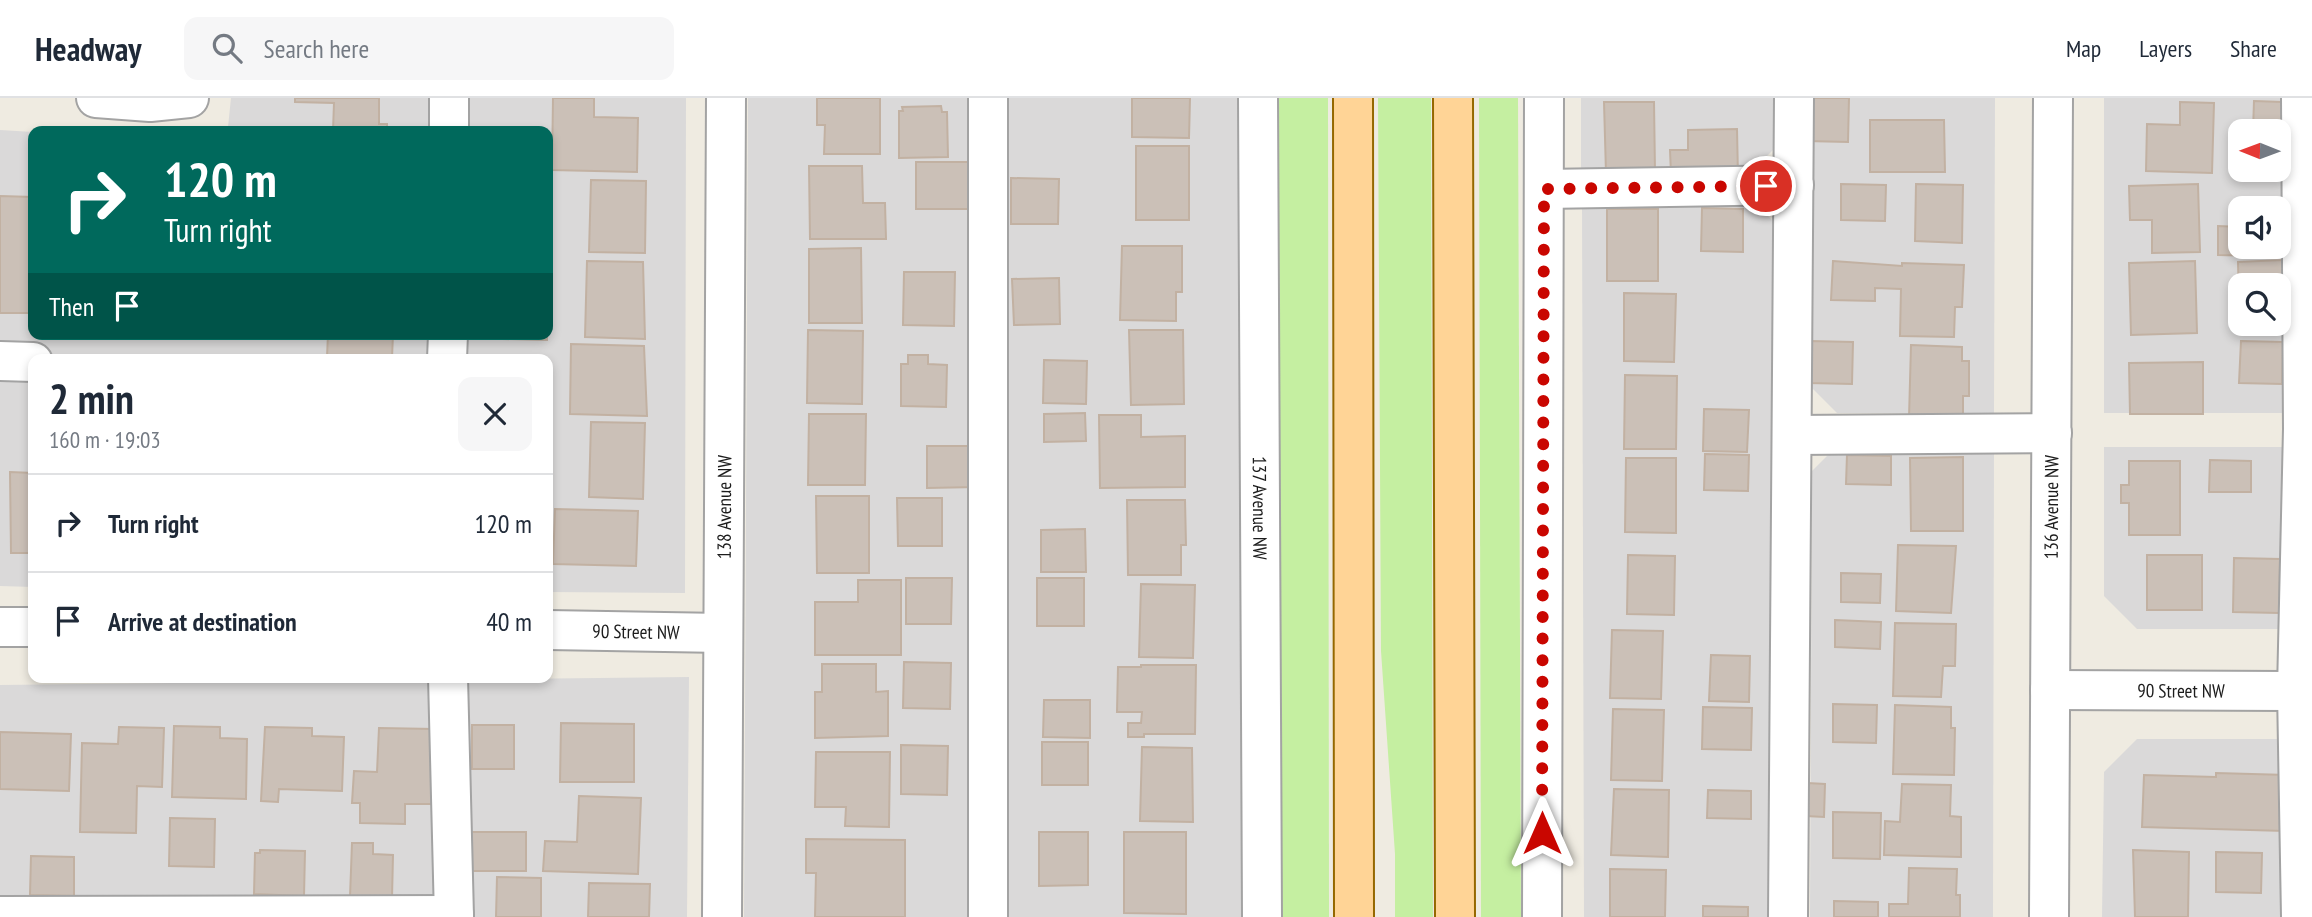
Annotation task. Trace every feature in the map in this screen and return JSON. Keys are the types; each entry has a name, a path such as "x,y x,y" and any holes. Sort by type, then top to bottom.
{"main road":[{"path":"1353,98 1354,917"},
{"path":"1453,98 1455,917"}],"street":[{"path":"96,98 150,102 189,98"},
{"path":"449,98 449,126"},
{"name":"138 Avenue NW","path":"722,917 726,98"},
{"path":"988,98 988,917"},
{"name":"137 Avenue NW","path":"1258,98 1262,917"},
{"path":"1542,917 1544,98"},
{"path":"1788,917 1794,98"},
{"name":"136 Avenue NW","path":"2049,917 2053,98"},
{"path":"2301,98 2308,429 2301,917"},
{"path":"1544,189 1794,186"},
{"path":"0,361 28,362"},
{"path":"1793,435 2052,433"},
{"path":"0,627 28,627"},
{"name":"90 Street NW","path":"553,631 723,633"},
{"path":"0,916 454,916 448,683"},
{"name":"90 Street NW","path":"2050,690 2305,691"}],"shaded area":[{"path":"231,98 686,98 685,593 553,592 553,354 28,354 28,587 0,586 0,130 28,132 28,340 553,340 553,126 228,126"},
{"path":"748,98 1243,98 1243,917 744,917"},
{"path":"1581,98 1779,98 1779,144 1754,169 1581,169"},
{"path":"1812,98 1995,98 1994,413 1837,413 1812,388"},
{"path":"2104,98 2287,98 2287,119 2228,119 2228,182 2287,182 2287,196 2228,196 2228,259 2287,259 2287,273 2228,273 2228,336 2287,336 2287,413 2104,413"},
{"path":"1582,202 1754,202 1779,227 1777,917 1584,917"},
{"path":"1837,446 1994,446 1993,917 1810,917 1812,471"},
{"path":"2104,447 2287,447 2286,629 2137,629 2104,596"},
{"path":"689,677 687,917 0,917 0,685 553,683 553,679"},
{"path":"2137,739 2286,739 2285,917 2102,917 2104,772"}],"green space":[{"path":"1277,98 1328,98 1329,917 1280,917"},
{"path":"1378,98 1431,98 1433,917 1395,917 1395,854 1381,651"},
{"path":"1479,98 1518,98 1521,917 1481,917"}],"building":[{"path":"295,98 379,98 379,124 387,126 333,126 334,103 295,102"},
{"path":"553,98 594,98 594,117 638,118 637,172 553,170"},
{"path":"817,98 880,98 880,154 824,154 825,125 817,125"},
{"path":"1132,98 1190,98 1189,138 1132,137"},
{"path":"1807,98 1849,98 1848,142 1806,141"},
{"path":"2254,101 2282,102 2282,119 2253,119"},
{"path":"1604,102 1654,102 1655,172 1606,173"},
{"path":"2180,102 2214,103 2212,173 2146,171 2147,124 2180,125"},
{"path":"941,106 942,112 947,112 948,157 899,158 899,111 903,111 902,107"},
{"path":"1870,120 1944,120 1945,172 1870,172"},
{"path":"1737,129 1738,177 1671,174 1670,150 1688,150 1688,130"},
{"path":"1136,146 1189,146 1189,220 1136,220"},
{"path":"916,162 977,162 977,209 916,209"},
{"path":"809,166 862,166 863,203 885,203 886,239 810,239"},
{"path":"1011,178 1059,179 1058,224 1011,224"},
{"path":"591,180 646,181 645,253 589,252"},
{"path":"1841,184 1886,185 1885,221 1841,220"},
{"path":"1916,184 1963,185 1962,243 1915,241"},
{"path":"2198,184 2200,252 2152,253 2152,220 2130,220 2129,186"},
{"path":"0,196 28,197 28,313 0,313"},
{"path":"1702,208 1743,209 1743,252 1701,251"},
{"path":"1607,209 1658,209 1658,281 1607,281"},
{"path":"2218,226 2228,226 2228,255 2218,255"},
{"path":"1122,246 1182,246 1182,292 1176,292 1176,321 1120,320"},
{"path":"861,248 862,323 809,323 809,249"},
{"path":"2283,260 2283,273 2238,273 2238,262"},
{"path":"587,261 643,262 645,339 585,337"},
{"path":"1833,261 1902,266 1902,263 1964,265 1962,307 1955,307 1954,337 1900,336 1901,289 1875,288 1875,301 1831,300"},
{"path":"2195,261 2197,333 2131,335 2129,263"},
{"path":"904,272 955,272 954,326 903,325"},
{"path":"1059,278 1060,324 1014,325 1012,279"},
{"path":"1624,293 1676,294 1674,362 1624,361"},
{"path":"808,330 863,331 862,404 807,403"},
{"path":"1129,330 1183,330 1184,404 1131,405"},
{"path":"328,340 393,340 392,354 327,354"},
{"path":"1810,341 1853,342 1852,384 1809,383"},
{"path":"2241,341 2283,342 2282,384 2239,383"},
{"path":"571,344 644,346 647,416 570,414"},
{"path":"1911,345 1962,347 1962,361 1969,361 1969,396 1963,396 1963,419 1909,418"},
{"path":"908,355 928,355 928,364 947,365 946,407 901,406 901,364 908,364"},
{"path":"1044,360 1087,361 1086,404 1043,403"},
{"path":"2203,362 2203,414 2130,414 2129,363"},
{"path":"1625,375 1677,376 1676,449 1624,449"},
{"path":"1704,409 1749,410 1747,452 1703,451"},
{"path":"1085,413 1086,441 1044,442 1044,414"},
{"path":"809,414 866,414 865,485 808,485"},
{"path":"1099,415 1141,415 1141,437 1185,436 1185,487 1100,488"},
{"path":"591,422 645,423 643,499 589,497"},
{"path":"927,446 976,446 977,487 927,488"},
{"path":"1705,454 1749,455 1748,491 1704,490"},
{"path":"1847,455 1891,456 1891,485 1846,484"},
{"path":"1963,457 1963,531 1911,531 1910,458"},
{"path":"1626,458 1676,458 1676,533 1625,532"},
{"path":"2210,460 2251,461 2251,492 2209,492"},
{"path":"2129,461 2180,461 2180,535 2129,535 2129,503 2121,503 2121,485 2129,485"},
{"path":"10,472 28,473 28,553 11,553"},
{"path":"816,496 869,496 869,573 817,573"},
{"path":"897,498 942,498 942,546 898,546"},
{"path":"1127,500 1185,500 1186,545 1181,545 1181,575 1128,575"},
{"path":"555,509 638,511 636,566 553,564"},
{"path":"1085,529 1086,572 1041,572 1041,530"},
{"path":"1898,545 1956,546 1951,613 1896,611"},
{"path":"1628,555 1675,556 1674,615 1627,614"},
{"path":"2147,555 2202,555 2202,610 2147,610"},
{"path":"2234,558 2280,559 2279,613 2233,612"},
{"path":"1841,573 1881,574 1880,603 1841,602"},
{"path":"906,578 952,578 951,624 906,624"},
{"path":"1037,578 1084,578 1084,626 1037,626"},
{"path":"858,580 901,580 901,655 815,655 815,602 858,602"},
{"path":"1141,584 1195,585 1193,658 1139,657"},
{"path":"1835,620 1881,622 1880,649 1835,647"},
{"path":"1895,623 1956,624 1955,666 1943,666 1941,697 1893,696"},
{"path":"1612,630 1663,631 1661,699 1610,698"},
{"path":"1711,655 1750,656 1749,702 1709,701"},
{"path":"904,662 951,663 950,709 903,708"},
{"path":"822,664 876,664 876,692 888,691 888,736 815,738 815,692 822,692"},
{"path":"1196,665 1195,734 1144,734 1144,737 1128,737 1128,723 1141,723 1142,712 1117,712 1118,667"},
{"path":"1044,700 1090,700 1090,738 1043,737"},
{"path":"1833,704 1877,705 1876,743 1833,742"},
{"path":"1895,705 1951,707 1951,728 1955,728 1954,775 1893,774"},
{"path":"1703,707 1752,708 1751,750 1702,749"},
{"path":"1613,709 1664,710 1662,781 1611,780"},
{"path":"561,723 634,724 634,782 560,782"},
{"path":"472,725 514,725 514,769 472,769"},
{"path":"174,726 220,727 220,738 247,739 246,799 172,797"},
{"path":"119,727 164,728 162,787 137,786 136,833 80,832 82,743 118,744"},
{"path":"265,727 312,728 312,736 344,737 342,791 279,789 278,802 261,801"},
{"path":"379,728 434,729 432,804 405,804 405,824 360,823 360,803 352,803 354,771 377,772"},
{"path":"0,732 71,734 69,791 0,789"},
{"path":"1042,742 1088,742 1088,785 1042,785"},
{"path":"901,745 948,746 947,795 901,794"},
{"path":"1142,747 1192,748 1193,822 1140,821"},
{"path":"816,752 890,752 889,827 845,826 846,807 815,807"},
{"path":"2216,773 2287,775 2285,831 2142,827 2144,775 2216,777"},
{"path":"1807,783 1825,784 1824,817 1806,816"},
{"path":"1902,784 1951,785 1950,816 1961,817 1961,857 1884,855 1885,821 1900,822"},
{"path":"1614,789 1669,790 1668,857 1611,855"},
{"path":"1708,790 1751,791 1751,819 1707,818"},
{"path":"579,796 641,798 638,874 543,871 545,841 577,842"},
{"path":"1833,812 1881,813 1880,859 1833,858"},
{"path":"170,818 215,819 214,867 169,866"},
{"path":"469,832 526,832 526,871 468,871"},
{"path":"1039,832 1088,832 1088,885 1039,886"},
{"path":"1124,832 1186,832 1186,914 1124,913"},
{"path":"806,839 905,840 905,917 815,917 816,873 806,873"},
{"path":"352,843 373,843 373,854 393,855 392,898 350,897"},
{"path":"260,850 305,851 304,896 254,894 255,853 260,853"},
{"path":"2133,850 2189,852 2188,917 2135,917"},
{"path":"2216,852 2262,853 2261,893 2216,892"},
{"path":"31,856 74,857 74,896 30,895"},
{"path":"1909,868 1957,869 1956,895 1960,895 1960,917 1889,917 1889,904 1908,904"},
{"path":"1610,869 1666,870 1665,917 1610,917"},
{"path":"497,877 541,878 541,917 496,917"},
{"path":"589,883 650,884 649,917 588,917"},
{"path":"1834,901 1878,902 1878,917 1834,917"},
{"path":"1703,906 1748,907 1748,917 1703,917"}],"route":[{"path":"1542,833 1544,189 1766,186"}]}
